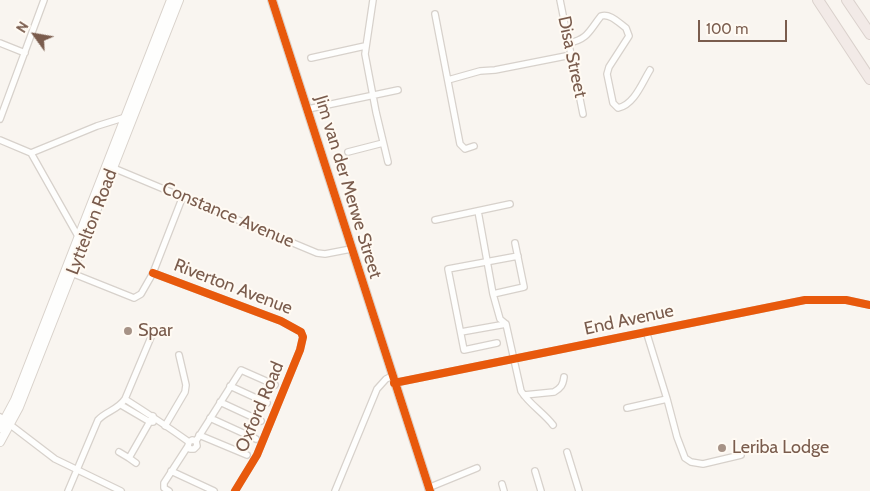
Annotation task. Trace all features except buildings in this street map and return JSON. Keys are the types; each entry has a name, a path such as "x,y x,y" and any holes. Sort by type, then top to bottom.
{"highway":[{"path":"818,0 870,79"},
{"path":"847,0 870,34"}],"main road":[{"name":"Lyttelton Road","path":"110,167 126,117 170,0"},
{"name":"Lyttelton Road","path":"0,428 15,400 69,272 179,0"},
{"name":"Jim van der Merwe Street","path":"272,0 429,489"},
{"name":"Lyttelton Road","path":"0,442 5,421"}],"street":[{"path":"0,119 44,0"},
{"path":"373,0 365,46 365,60 382,143 388,162"},
{"name":"Disa Street","path":"560,0 583,114"},
{"path":"435,14 460,144 465,149 474,146"},
{"path":"569,43 579,41 585,37 601,16 604,15 626,28 629,36 609,67 607,74 613,103 618,108 625,106 632,99 650,70"},
{"path":"0,43 26,52"},
{"path":"311,58 365,46"},
{"path":"448,80 480,71 495,70 571,55"},
{"path":"308,109 398,90"},
{"path":"31,153 97,126 126,117"},
{"path":"0,140 31,153 81,241"},
{"path":"348,152 382,143"},
{"name":"Constance Avenue","path":"110,167 317,253 325,254 351,249"},
{"path":"69,272 127,296 134,298 138,296 144,291 153,273 183,196"},
{"path":"435,220 510,204"},
{"path":"478,211 493,294 500,320 506,324 524,396 553,425"},
{"path":"493,294 524,287 515,243"},
{"path":"497,343 464,350 448,269 518,256"},
{"name":"Riverton Avenue","path":"153,273 281,321 301,332"},
{"name":"End Avenue","path":"393,379 514,359 805,300 846,300 870,305"},
{"path":"461,332 506,324"},
{"path":"68,491 98,420 121,405 125,399 154,330"},
{"name":"Oxford Road","path":"235,491 253,464 262,445 300,350 303,337 301,332"},
{"path":"646,332 685,458 703,464 741,456"},
{"path":"165,426 185,392 186,385 179,355"},
{"path":"169,491 163,486 171,471 210,418 240,371 243,370 275,385"},
{"path":"524,396 554,392 561,388 564,377"},
{"path":"335,491 377,389 386,379 393,379"},
{"path":"230,386 267,403"},
{"path":"628,408 667,398"},
{"path":"125,399 152,419"},
{"path":"220,402 261,421"},
{"path":"121,405 193,441 247,455"},
{"path":"210,418 256,439"},
{"path":"129,458 152,419"},
{"path":"5,421 55,459 76,471 121,491"},
{"path":"119,452 136,463"},
{"path":"567,452 579,491"},
{"path":"429,489 477,468"},
{"path":"171,471 214,491"},
{"path":"535,471 541,491"},
{"path":"502,484 504,491"}],"cycle path":[{"path":"272,0 430,491"},
{"path":"153,273 281,321 301,332 303,337 300,350 257,455 235,491"},
{"path":"394,383 805,300 846,300 870,305"}],"place":[{"name":"Spar","path":"128,331"},
{"name":"Leriba Lodge","path":"722,448"}]}
